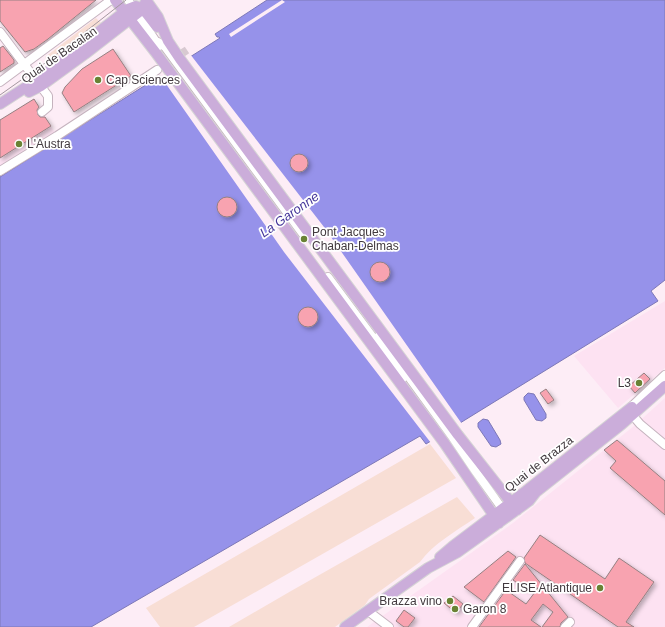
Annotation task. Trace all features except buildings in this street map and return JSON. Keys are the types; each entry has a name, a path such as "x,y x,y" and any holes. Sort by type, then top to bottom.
{"main road":[{"path":"115,0 137,6 168,41 174,63 451,440 496,519"},
{"path":"137,6 174,63 451,440 514,506"},
{"name":"Quai de Bacalan","path":"0,110 39,83 137,6"},
{"name":"Quai de Bacalan","path":"0,104 39,83"},
{"name":"Quai de Brazza","path":"345,627 428,568 458,552 505,512 633,416 665,380"},
{"name":"Quai de Brazza","path":"514,506 529,501 536,492 633,416 665,386"}],"street":[{"name":"Quai de Bacalan","path":"0,82 111,0"},
{"path":"137,6 161,50 174,63"},
{"path":"0,32 48,96 48,107 42,112"},
{"path":"0,171 57,136 157,70"},
{"path":"633,416 665,375"},
{"path":"633,416 665,390"},
{"path":"633,416 665,445"},
{"path":"451,440 505,512"},
{"path":"472,627 520,561"},
{"path":"368,610 389,627"}],"shaded area":[{"path":"96,18 101,23 49,62 45,57"},
{"path":"34,99 57,136 0,171 0,120"},
{"path":"665,301 665,368 618,408 574,356"},
{"path":"665,398 665,627 367,627 513,523 634,426"},
{"path":"430,444 456,478 194,627 160,627 146,608"},
{"path":"457,497 475,518 431,549 420,562 369,599 365,605 335,627 229,627 291,591"}],"water":[{"name":"La Garonne","path":"267,0 665,0 665,280 651,291 658,301 426,444 420,436 91,627 0,627 0,177 220,38 215,34"},
{"path":"528,393 534,394 546,414 546,418 542,421 536,420 524,400 524,397"},
{"path":"483,419 488,420 500,440 501,444 496,447 491,446 478,427 478,423"}],"pier":[{"path":"282,0 285,2 231,37 229,34"},
{"path":"190,54 324,227 462,424 431,443 284,252 159,74"}],"tunnel":[{"path":"161,67 187,50"}],"tram line":[{"path":"0,95 48,61 126,0"}],"place":[{"name":"Cap Sciences","path":"98,80"},
{"name":"L'Austra","path":"19,144"},
{"name":"Pont Jacques Chaban-Delmas","path":"304,239"},
{"name":"L3","path":"639,383"},
{"name":"ELISE Atlantique","path":"600,588"},
{"name":"Brazza vino","path":"450,601"},
{"name":"Garon 8","path":"455,609"}]}
